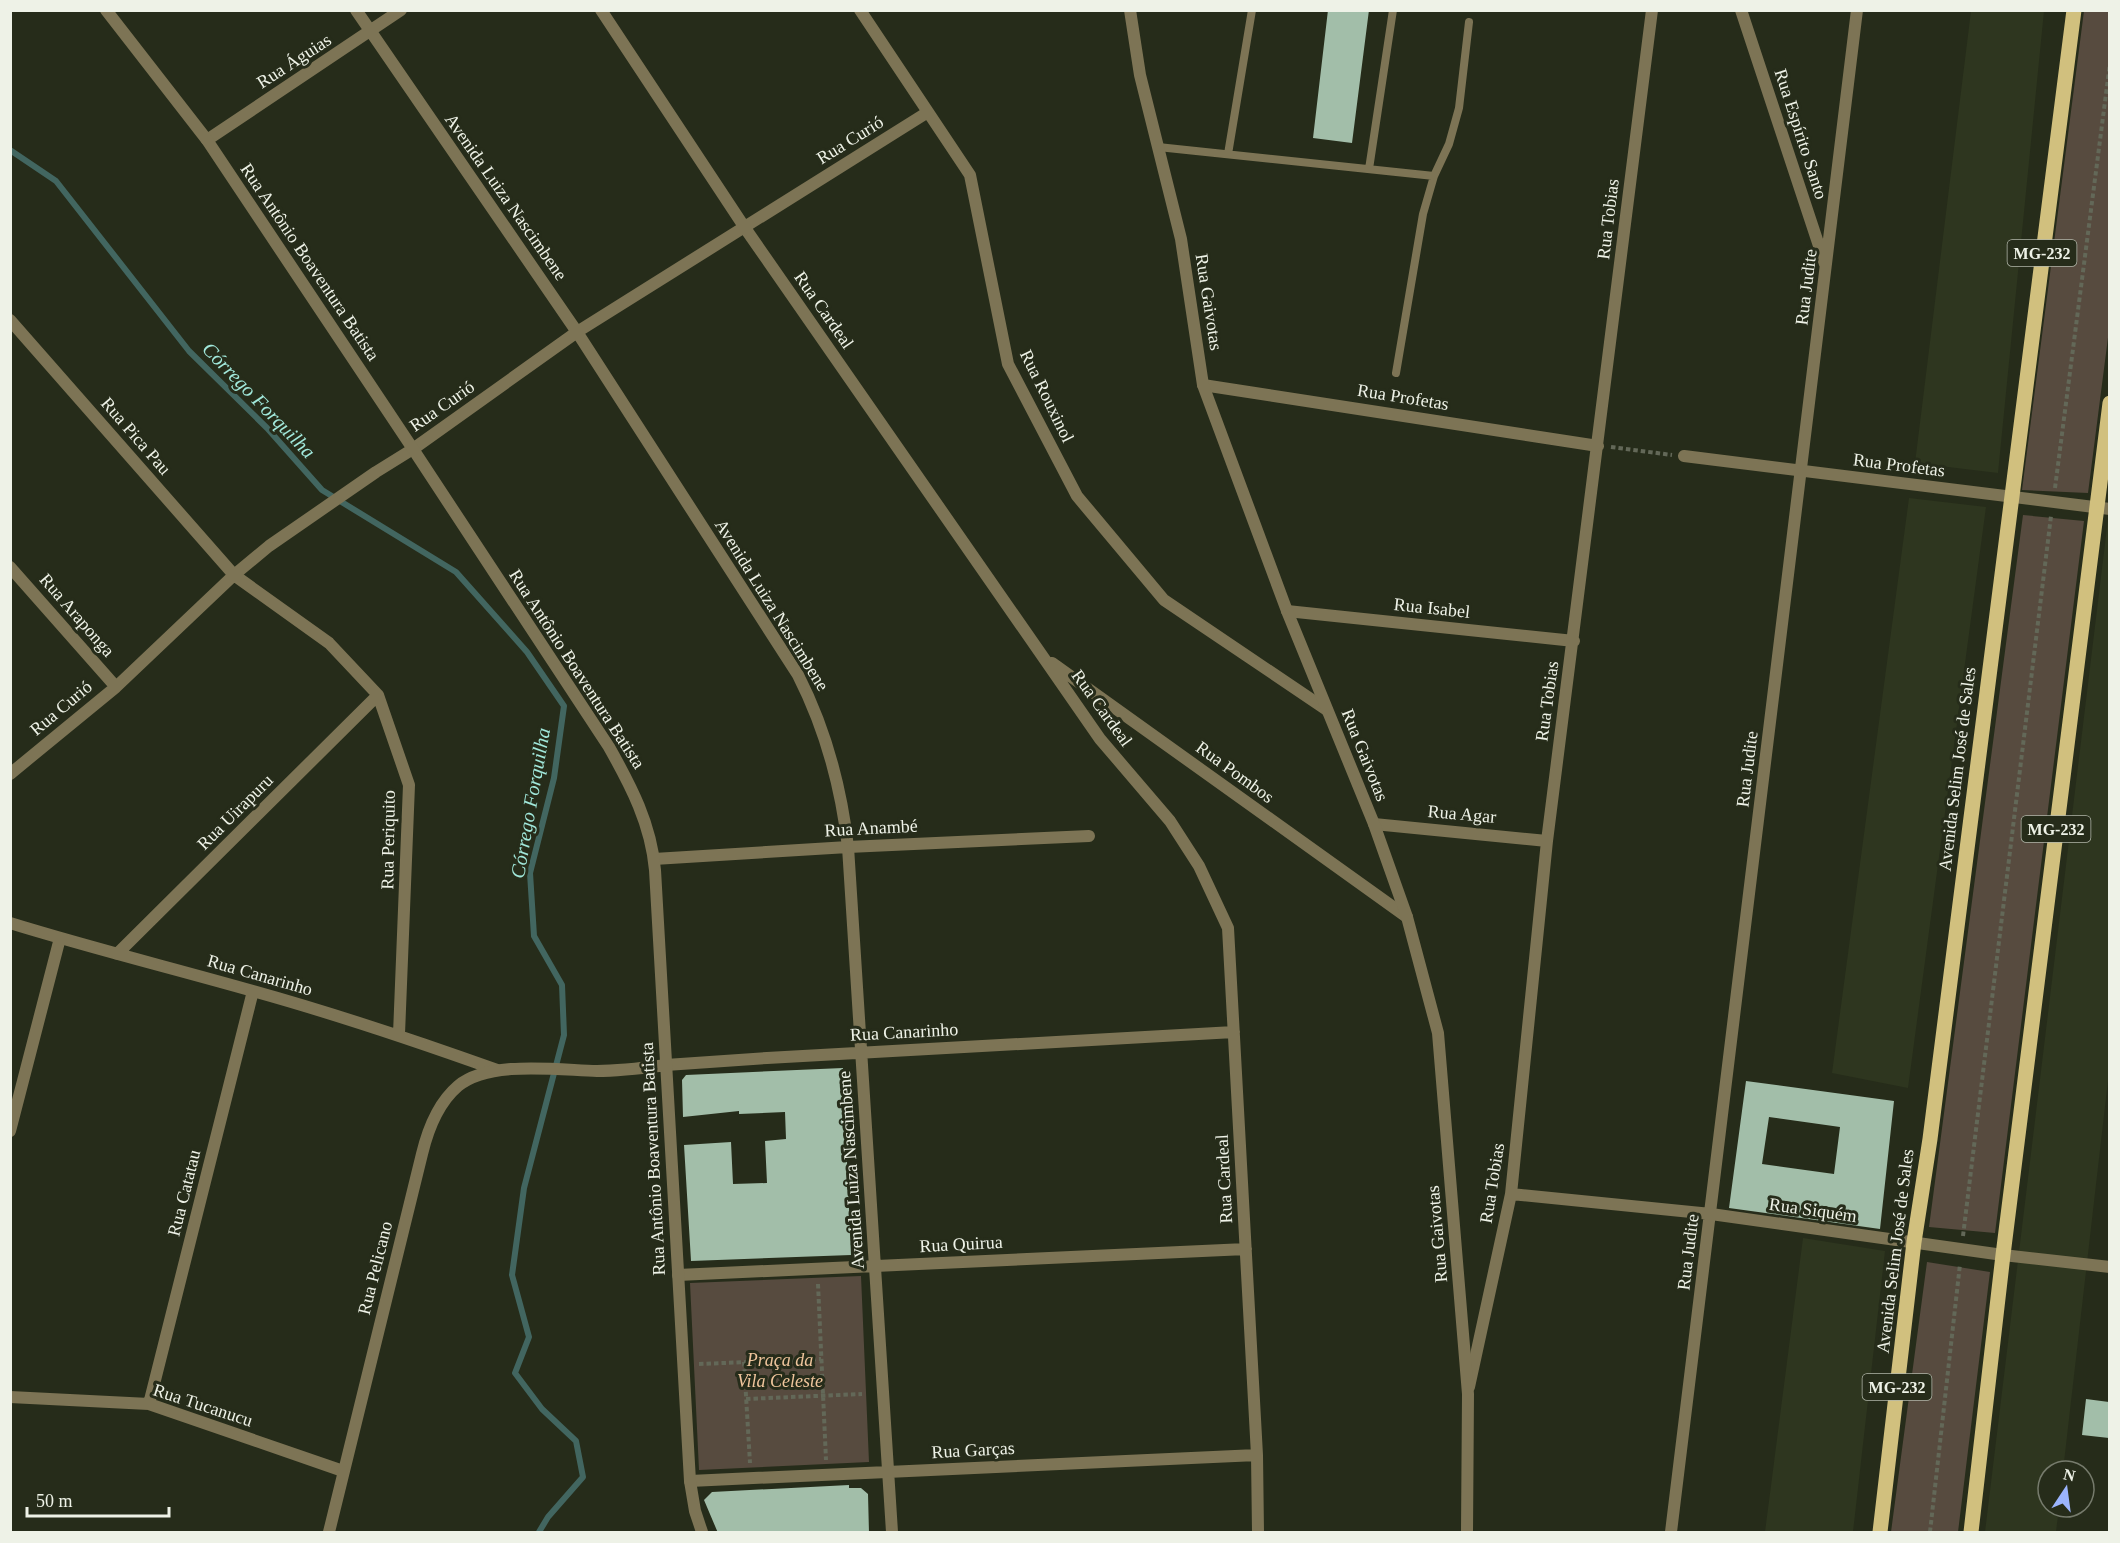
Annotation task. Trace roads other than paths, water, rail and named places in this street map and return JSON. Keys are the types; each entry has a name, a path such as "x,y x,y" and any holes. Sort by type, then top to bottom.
{"main road":[{"name":"Avenida Selim José de Sales","path":"1880,1533 1914,1242 2074,10"},
{"name":"MG-232","path":"1971,1533 2003,1255 2103,508 2109,403"}],"street":[{"name":"Rua Antônio Boaventura Batista","path":"106,10 207,140 413,449 609,747 630,785 644,818 654,859 690,1482 702,1533"},
{"name":"Avenida Luiza Nascimbene","path":"356,10 577,333 798,675 821,723 840,792 848,847 892,1533"},
{"name":"Rua Águias","path":"207,140 400,10"},
{"name":"Rua Cardeal","path":"601,10 745,228 1100,739 1170,821 1199,866 1228,927 1257,1455 1258,1533"},
{"name":"Rua Rouxinol","path":"860,10 970,175 1008,364 1077,496 1164,600 1327,710"},
{"name":"Rua Gaivotas","path":"1130,10 1140,75 1181,238 1203,385 1287,611 1374,824 1407,917 1438,1033 1467,1394 1467,1533"},
{"name":"Rua Tobias","path":"1467,1394 1511,1194 1547,841 1652,10"},
{"name":"Rua Espírito Santo","path":"1741,10 1826,268"},
{"name":"Rua Judite","path":"1671,1533 1857,10"},
{"name":"Rua Curió","path":"10,774 116,687 234,575 269,546 413,449 577,333 928,112"},
{"name":"Rua Pica Pau","path":"10,320 234,575"},
{"name":"Rua Profetas","path":"1203,385 1598,446"},
{"name":"Rua Profetas","path":"1684,456 2103,508"},
{"name":"Rua Araponga","path":"10,567 116,687"},
{"name":"Rua Periquito","path":"234,575 329,643 378,695 409,785 399,1035"},
{"name":"Rua Isabel","path":"1287,611 1574,641"},
{"name":"Rua Pombos","path":"1043,656 1407,917"},
{"name":"Rua Uirapuru","path":"117,954 378,695"},
{"name":"Rua Agar","path":"1374,824 1547,841"},
{"name":"Rua Anambé","path":"654,859 1089,836"},
{"name":"Rua Canarinho","path":"10,923 253,991 399,1035 497,1070"},
{"path":"10,1131 60,938"},
{"name":"Rua Catatau","path":"149,1404 253,991"},
{"name":"Rua Canarinho","path":"523,1070 621,1070 862,1052 1234,1032"},
{"name":"Rua Pelicano","path":"329,1533 427,1133 434,1117 458,1085 475,1076 497,1070 523,1070"},
{"name":"Rua Siquém","path":"1511,1194 1711,1214 2003,1255 2109,1267"},
{"name":"Rua Quirua","path":"678,1275 1246,1249"},
{"name":"Rua Tucanucu","path":"10,1397 149,1404 343,1471"},
{"name":"Rua Garças","path":"690,1482 1257,1455"}],"lane":[{"path":"1228,154 1252,10"},
{"path":"1369,169 1393,10"},
{"path":"1396,373 1423,214 1434,176 1449,144 1459,108 1468,22"},
{"path":"1158,147 1434,176"}],"waterway":[{"name":"Córrego Forquilha","path":"10,150 56,181 189,351 267,428 322,490 456,572 527,652 564,706 554,778 530,873 534,936 562,985 564,1035 524,1188 512,1275 529,1337 515,1373 542,1409 576,1441 583,1477 548,1517 539,1532"}],"park label":[{"name":"Praça da Vila Celeste","path":"780,1370"}]}
